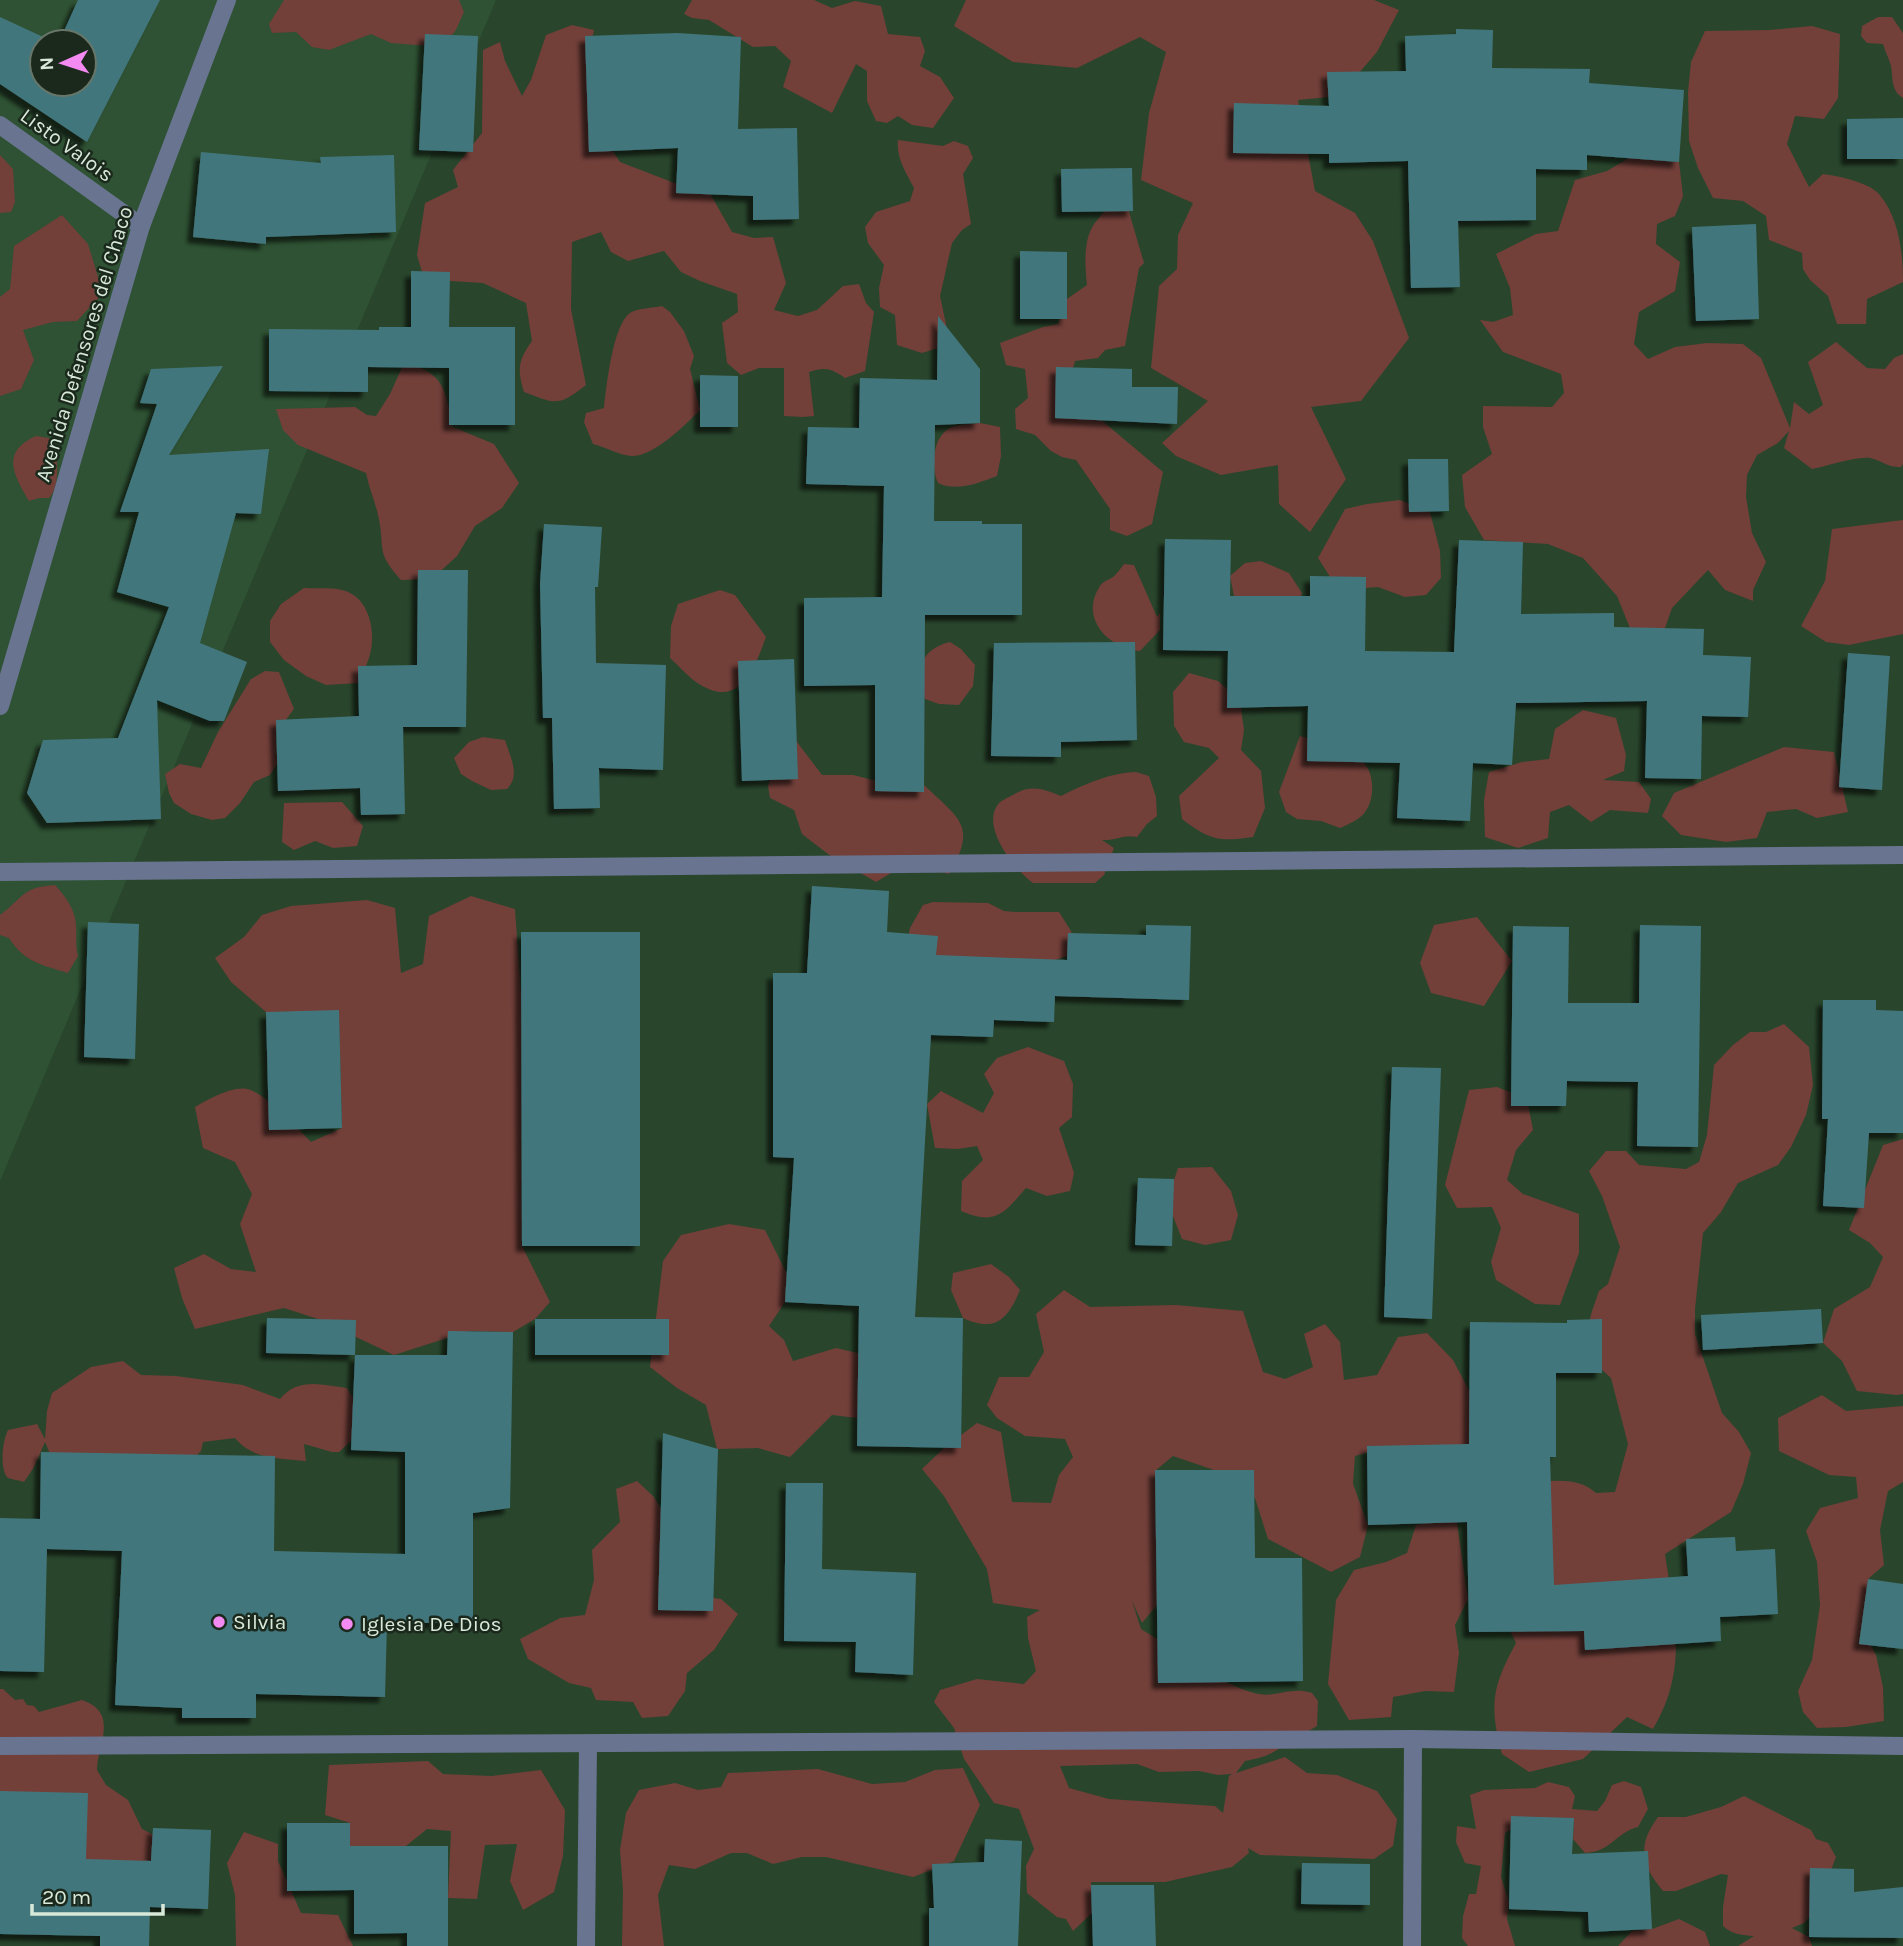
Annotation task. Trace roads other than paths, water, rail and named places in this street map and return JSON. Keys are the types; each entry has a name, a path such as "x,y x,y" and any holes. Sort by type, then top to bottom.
{"street":[{"name":"Avenida Defensores del Chaco","path":"0,706 141,226 227,0"},
{"name":"Listo Valois","path":"0,125 141,226"},
{"path":"0,872 1903,855"},
{"path":"1412,1946 1413,1739"},
{"path":"0,1746 1413,1739 1903,1746"},
{"path":"586,1946 588,1744"}],"place":[{"name":"Silvia","path":"219,1622"},
{"name":"Iglesia De Dios","path":"347,1624"}]}
